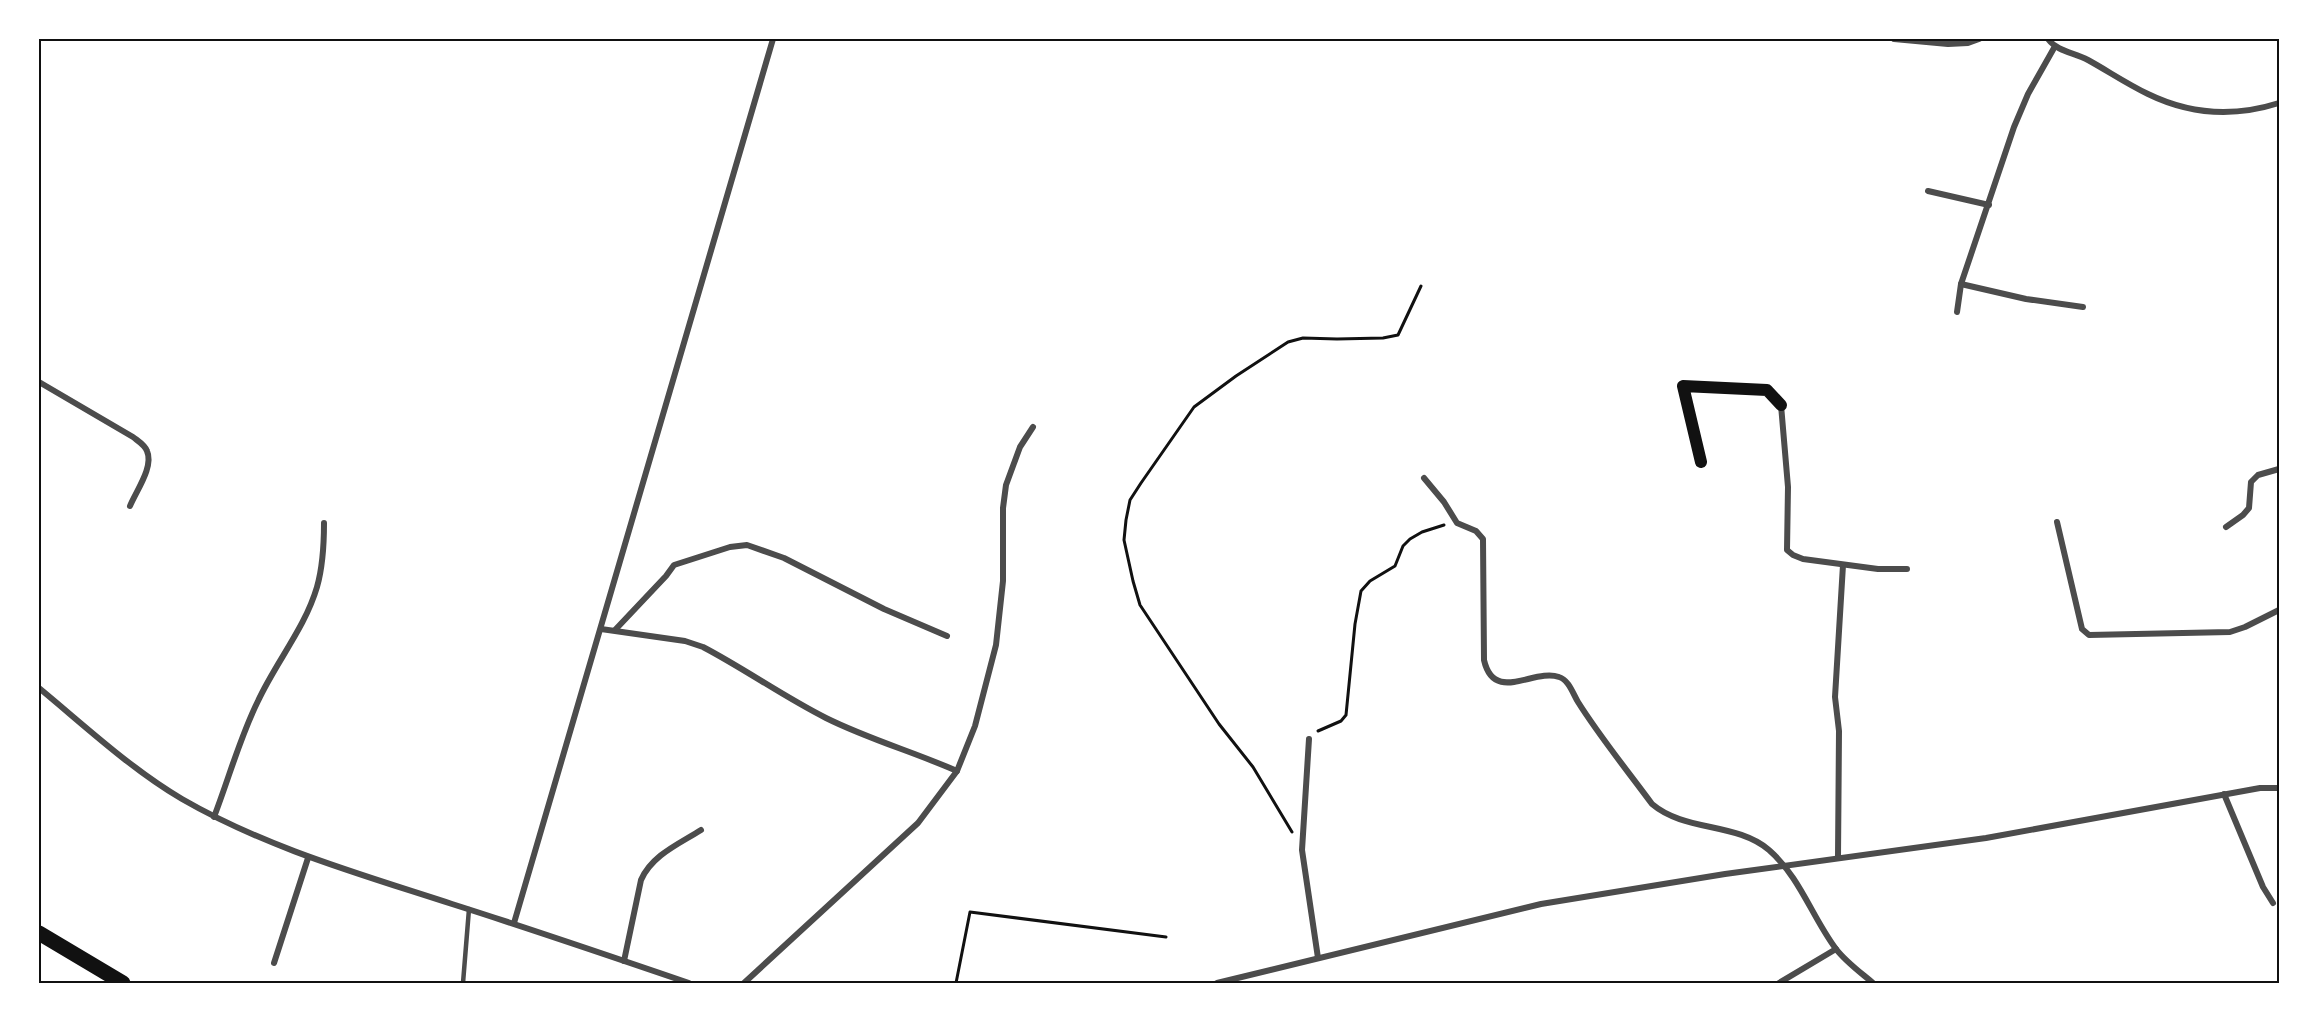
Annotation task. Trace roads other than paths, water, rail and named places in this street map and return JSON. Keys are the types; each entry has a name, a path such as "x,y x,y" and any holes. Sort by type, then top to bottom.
{"main road":[{"path":"1701,462 1683,386 1767,390 1781,405"},
{"path":"39,933 123,983"}],"street":[{"path":"514,923 773,39"},
{"path":"1894,39 1948,44 1968,43 1979,39"},
{"path":"2048,39 2054,48 2085,58 2150,95 2199,111 2254,111 2279,103"},
{"path":"1957,312 1961,284 2014,127 2028,94 2054,48"},
{"path":"1928,192 1989,205"},
{"path":"1961,284 2026,299 2083,307"},
{"path":"39,382 133,437 144,446 148,452 149,461 130,506"},
{"path":"1781,405 1788,487 1787,550 1803,559 1843,565 1907,569"},
{"path":"744,983 918,823 957,771 975,726 996,645 1003,581 1003,508 1006,484 1020,447 1034,427"},
{"path":"2226,527 2249,508 2252,482 2258,475 2279,469"},
{"path":"1424,478 1444,501 1457,523 1476,531 1483,539 1484,660 1491,676 1502,681 1513,682 1551,676 1561,677 1652,804 1662,812 1689,822 1756,840 1785,865 1836,949 1873,983"},
{"path":"2057,522 2082,629 2089,635 2230,632 2279,610"},
{"path":"214,817 256,704 292,642 318,586 324,523"},
{"path":"615,630 674,565 730,547 747,545 784,558 884,609 947,636"},
{"path":"1838,858 1839,731 1835,697 1843,565"},
{"path":"601,628 685,641 703,647 825,718 867,737 957,771"},
{"path":"39,688 145,774 180,798 214,817 308,858 514,923 688,983"},
{"path":"1309,740 1302,849 1318,958"},
{"path":"1217,983 1541,904 1785,865 1986,838 2260,788 2279,788"},
{"path":"2224,795 2263,887 2273,903"},
{"path":"624,961 641,880 647,867 654,860 701,830"},
{"path":"274,963 308,858"},
{"path":"1779,983 1836,949"}],"lane":[{"path":"463,983 469,909"}]}
